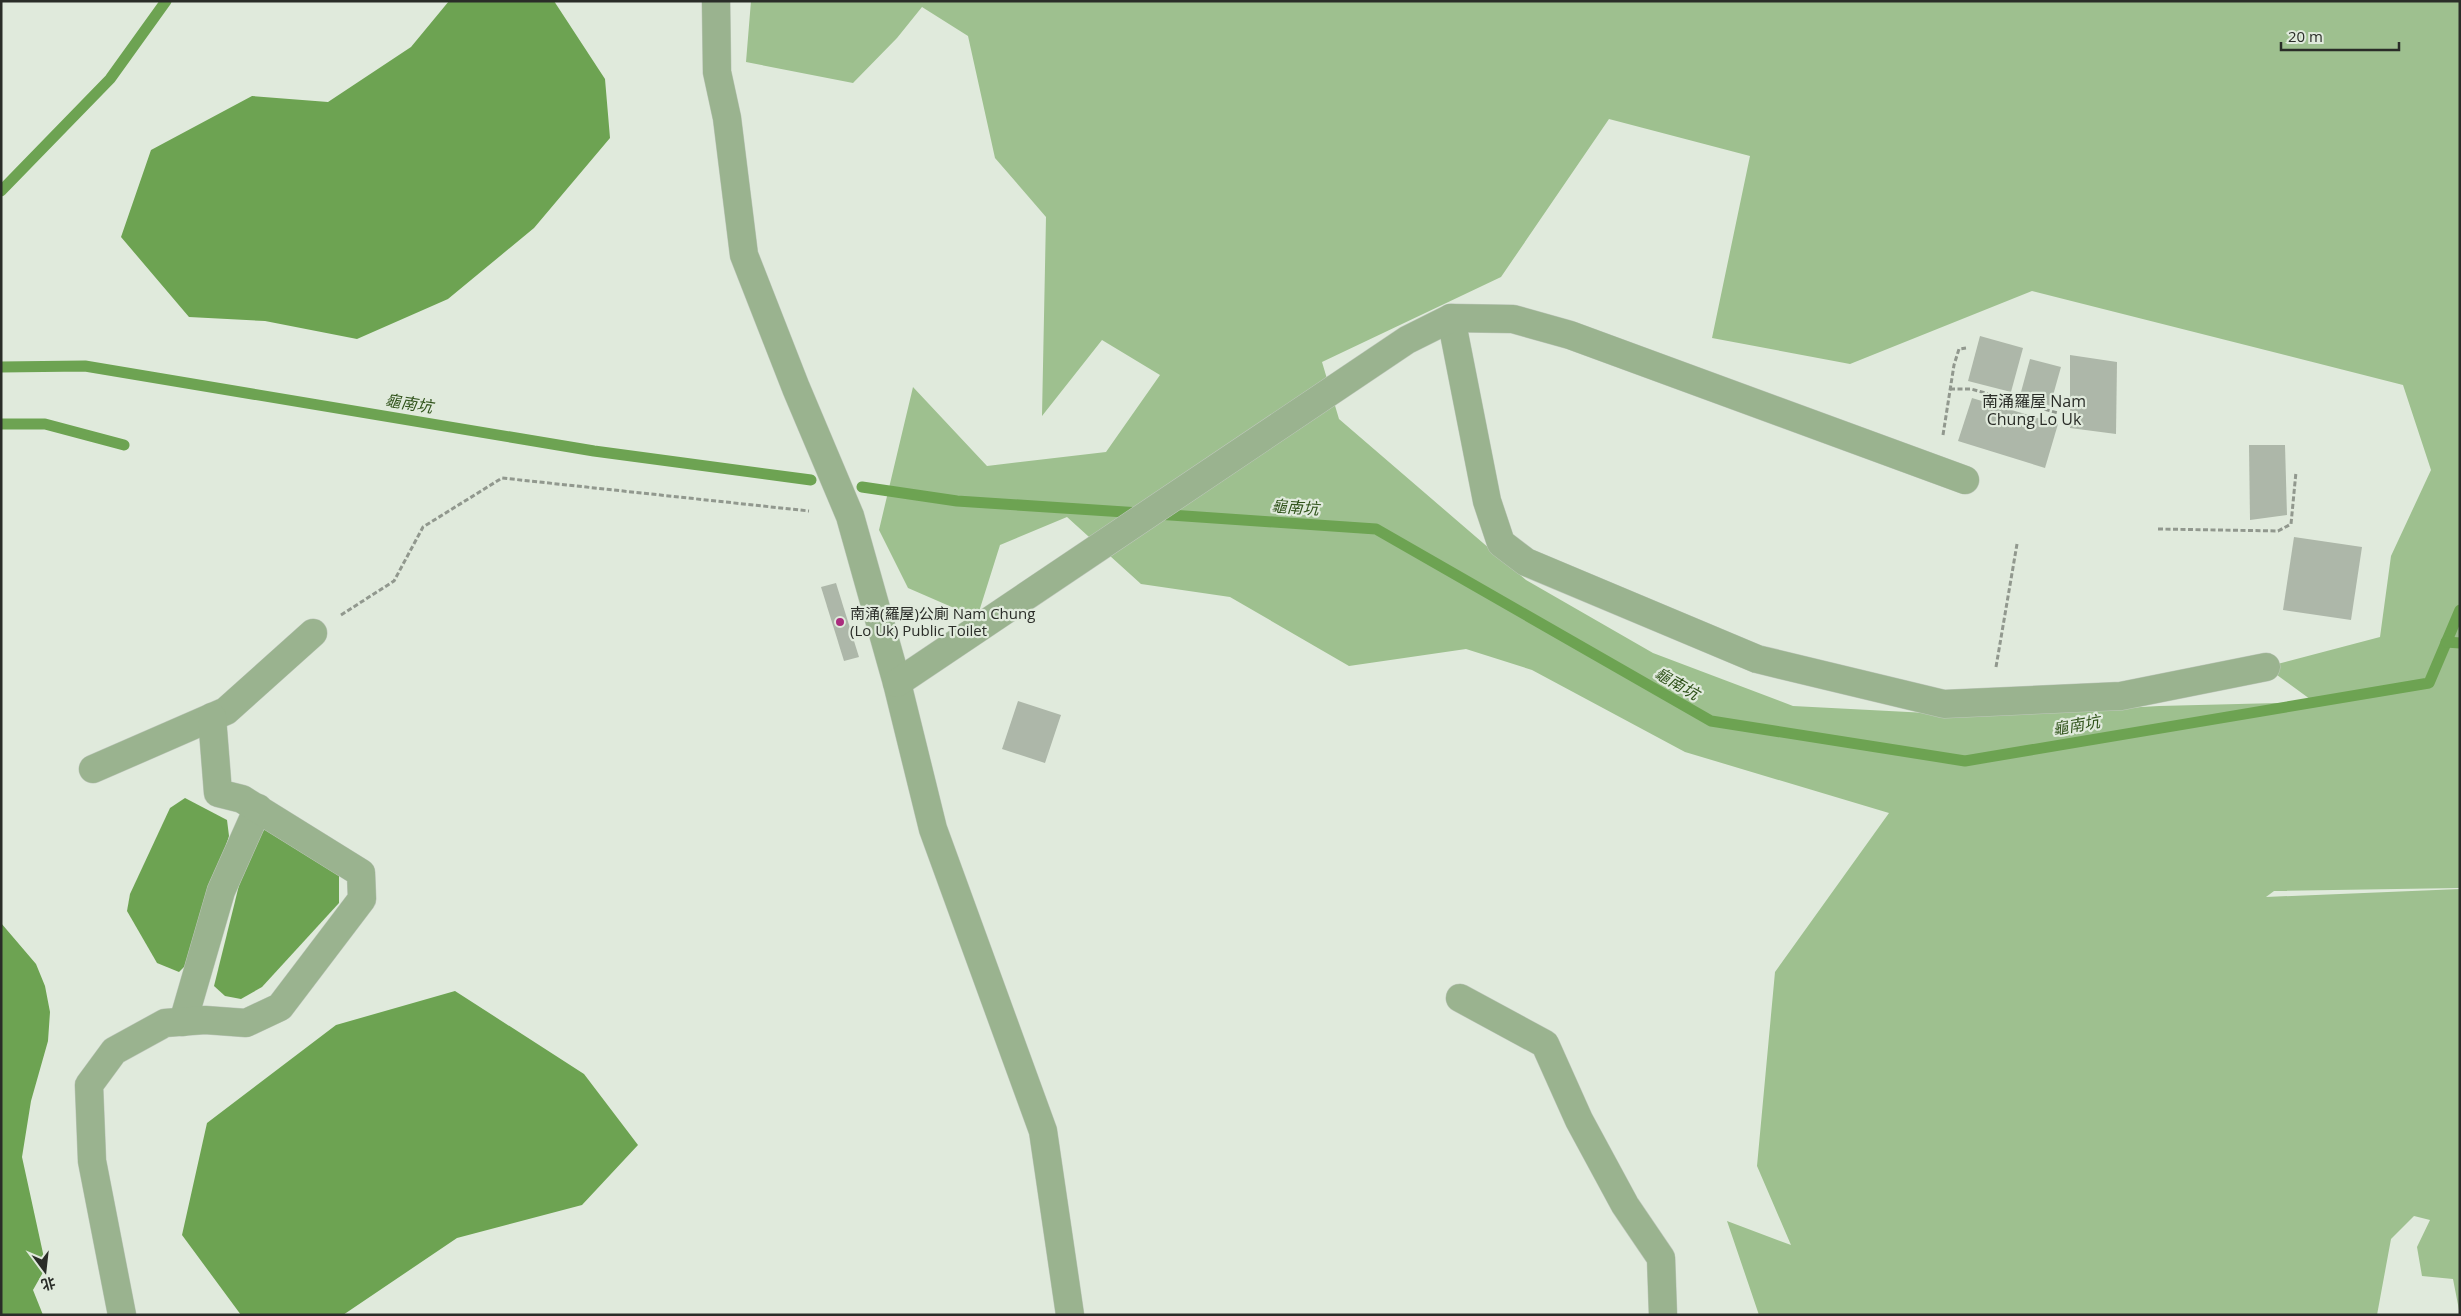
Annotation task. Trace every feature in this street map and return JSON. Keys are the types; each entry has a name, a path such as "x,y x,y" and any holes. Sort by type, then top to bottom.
{"street":[{"path":"716,1 717,72 728,118 744,255 796,388 850,516 897,682 933,829 1044,1130 1070,1315"},
{"path":"897,682 1407,340 1451,318 1513,319 1570,335 1953,475"},
{"path":"1451,318 1487,501 1502,543 1526,562 1757,659 1944,704 2121,696 2266,667"},
{"path":"94,769 226,711 314,632"},
{"path":"122,1315 92,1161 89,1085 114,1051 165,1023 205,1020 246,1023 280,1007 362,899 362,873 242,799 218,793 212,717"},
{"path":"183,1022 221,891 258,808"},
{"path":"1460,998 1545,1044 1579,1120 1625,1206 1661,1258 1663,1315"}],"path":[{"path":"1953,475 1950,389 1959,348 1966,348"},
{"path":"1950,389 1971,389 2058,413"},
{"path":"2158,529 2278,531 2291,524 2296,472"},
{"path":"314,632 394,581 423,527 502,478 850,516"},
{"path":"1990,702 2016,544"}],"shaded area":[{"path":"449,1 554,1 605,79 610,138 534,228 448,299 357,339 265,321 189,317 121,237 151,150 252,96 328,102 411,47"},
{"path":"751,1 2460,1 2460,888 2274,891 2266,897 2460,889 2460,1315 2453,1279 2422,1276 2417,1247 2430,1220 2414,1216 2391,1239 2377,1315 1759,1315 1727,1221 1791,1245 1757,1166 1775,972 1889,813 1685,752 1532,670 1466,649 1349,666 1230,597 1141,584 1067,517 1000,545 977,618 908,588 879,530 913,387 987,466 1106,452 1160,375 1102,340 1042,416 1046,217 995,158 968,36 922,7 897,38 853,83 746,62","holes":["1609,119 1750,156 1712,338 1850,364 2032,291 2403,385 2431,470 2391,556 2380,637 2266,667 2314,702 2159,706 1985,716 1793,706 1653,653 1526,580 1339,419 1322,362 1501,277"]},
{"path":"185,798 227,820 229,836 189,962 179,972 157,963 127,911 130,894 170,808"},
{"path":"266,829 339,870 339,903 262,987 241,999 225,996 214,986 248,849 258,834"},
{"path":"1,923 36,964 45,986 50,1012 48,1041 31,1101 22,1157 46,1267 33,1290 43,1315 1,1315"},
{"path":"455,991 584,1074 638,1145 582,1205 457,1238 343,1315 241,1315 182,1235 207,1123 336,1025"}],"building":[{"path":"1980,336 2023,348 2011,392 1968,381"},
{"path":"2070,355 2117,362 2116,434 2070,428"},
{"path":"2030,359 2061,367 2050,406 2021,392"},
{"path":"1972,398 2058,424 2045,468 1958,441"},
{"path":"2249,445 2285,445 2287,515 2250,520"},
{"path":"2294,537 2362,547 2351,620 2283,610"},
{"name":"南涌(羅屋)公廁 Nam Chung (Lo Uk) Public Toilet","path":"836,583 859,657 844,661 821,587"},
{"path":"1018,701 1061,715 1045,763 1002,749"}],"waterway":[{"path":"1,191 110,79 166,1"},
{"name":"龜南坑","path":"1,367 85,366 594,451 811,480"},
{"path":"1,424 45,424 124,445"},
{"name":"龜南坑","path":"862,487 957,501 1140,513"},
{"name":"龜南坑","path":"1156,514 1376,529 1711,721 1965,761 2429,683 2460,610"},
{"path":"2446,642 2460,643"}],"place":[{"name":"南涌(羅屋)公廁 Nam Chung (Lo Uk) Public Toilet","path":"840,622"}],"district":[{"name":"南涌羅屋 Nam Chung Lo Uk","path":"2034,410"}]}
